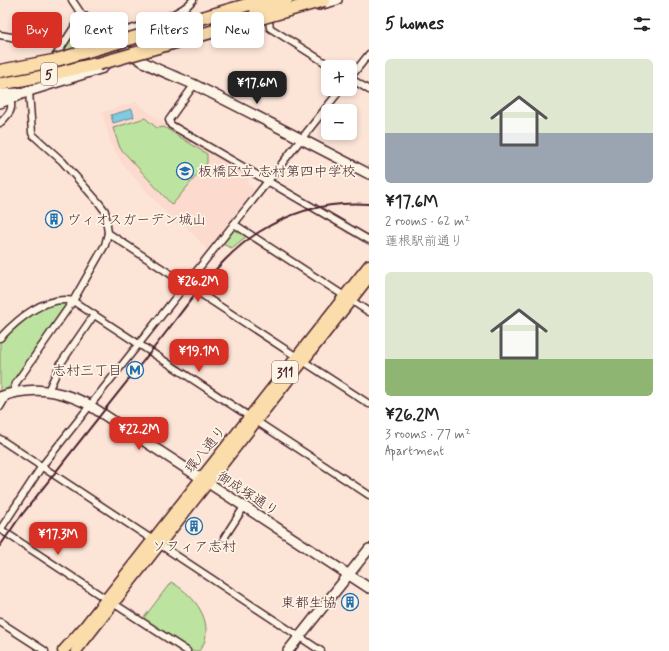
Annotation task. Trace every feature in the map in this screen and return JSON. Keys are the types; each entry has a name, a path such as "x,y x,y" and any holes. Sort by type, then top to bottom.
{"highway":[{"name":"5","path":"0,71 68,57 264,0"},
{"path":"68,57 114,49 286,0"},
{"path":"106,62 141,49 302,0"},
{"name":"5","path":"0,84 106,62 324,0"}],"main road":[{"name":"環八通り","path":"63,651 109,601 156,542 348,298 369,265"},
{"name":"環八通り","path":"348,298 369,277"},
{"name":"環八通り","path":"76,651 109,601"}],"street":[{"path":"72,0 80,12"},
{"path":"128,33 172,15 189,5 193,0"},
{"path":"128,36 203,19 260,0"},
{"path":"268,0 268,20 270,28 321,60"},
{"path":"0,103 28,92 135,57 337,0"},
{"path":"62,46 70,34"},
{"path":"0,35 12,37"},
{"path":"55,57 61,48"},
{"path":"0,67 55,57 84,48"},
{"path":"124,48 135,57 194,85 369,174"},
{"path":"357,69 369,54"},
{"path":"357,82 369,90"},
{"path":"194,85 169,120 169,124 369,240"},
{"path":"0,94 28,92"},
{"path":"0,408 7,395 73,302 105,245 108,233 105,211 99,203 62,161 33,135 28,92"},
{"path":"187,651 0,529 42,466 336,96"},
{"path":"0,122 11,110 12,107 10,99"},
{"path":"234,224 369,312"},
{"path":"108,233 369,404"},
{"path":"0,338 19,320 41,306 59,300 73,302 369,495"},
{"path":"48,391 62,363 94,315"},
{"name":"御成塚通り","path":"7,395 26,390 48,391 69,396 90,406 204,480 255,516 369,588"},
{"path":"0,439 321,651"},
{"path":"224,538 242,510"},
{"path":"288,651 369,549"},
{"path":"0,622 45,651"}],"shaded area":[{"name":"板橋区立 志村第四中学校","path":"136,102 168,127 251,176 247,183 255,190 207,249 182,222 177,225 123,165 111,144 102,112"}],"green space":[{"path":"70,40 70,48 85,48 66,50 64,49"},
{"path":"145,118 157,128 164,127 207,154 207,163 172,205 120,148 113,128"},
{"path":"234,224 249,234 232,248 219,243"},
{"path":"67,302 68,304 8,388 0,391 0,341 22,321 39,310 47,306"},
{"path":"171,582 186,592 198,606 202,614 206,631 205,641 199,651 191,651 143,619"}],"water":[{"path":"132,109 134,117 113,123 111,115"}],"railway":[{"path":"0,546 17,521 205,282 230,254 259,232 298,213 340,204 369,204"}],"place":[{"name":"板橋区立 志村第四中学校","path":"185,171"},
{"name":"ヴィオスガーデン城山","path":"54,219"},
{"name":"志村三丁目","path":"135,370"},
{"name":"ソフィア志村","path":"194,526"},
{"name":"東都生協","path":"350,602"}]}
